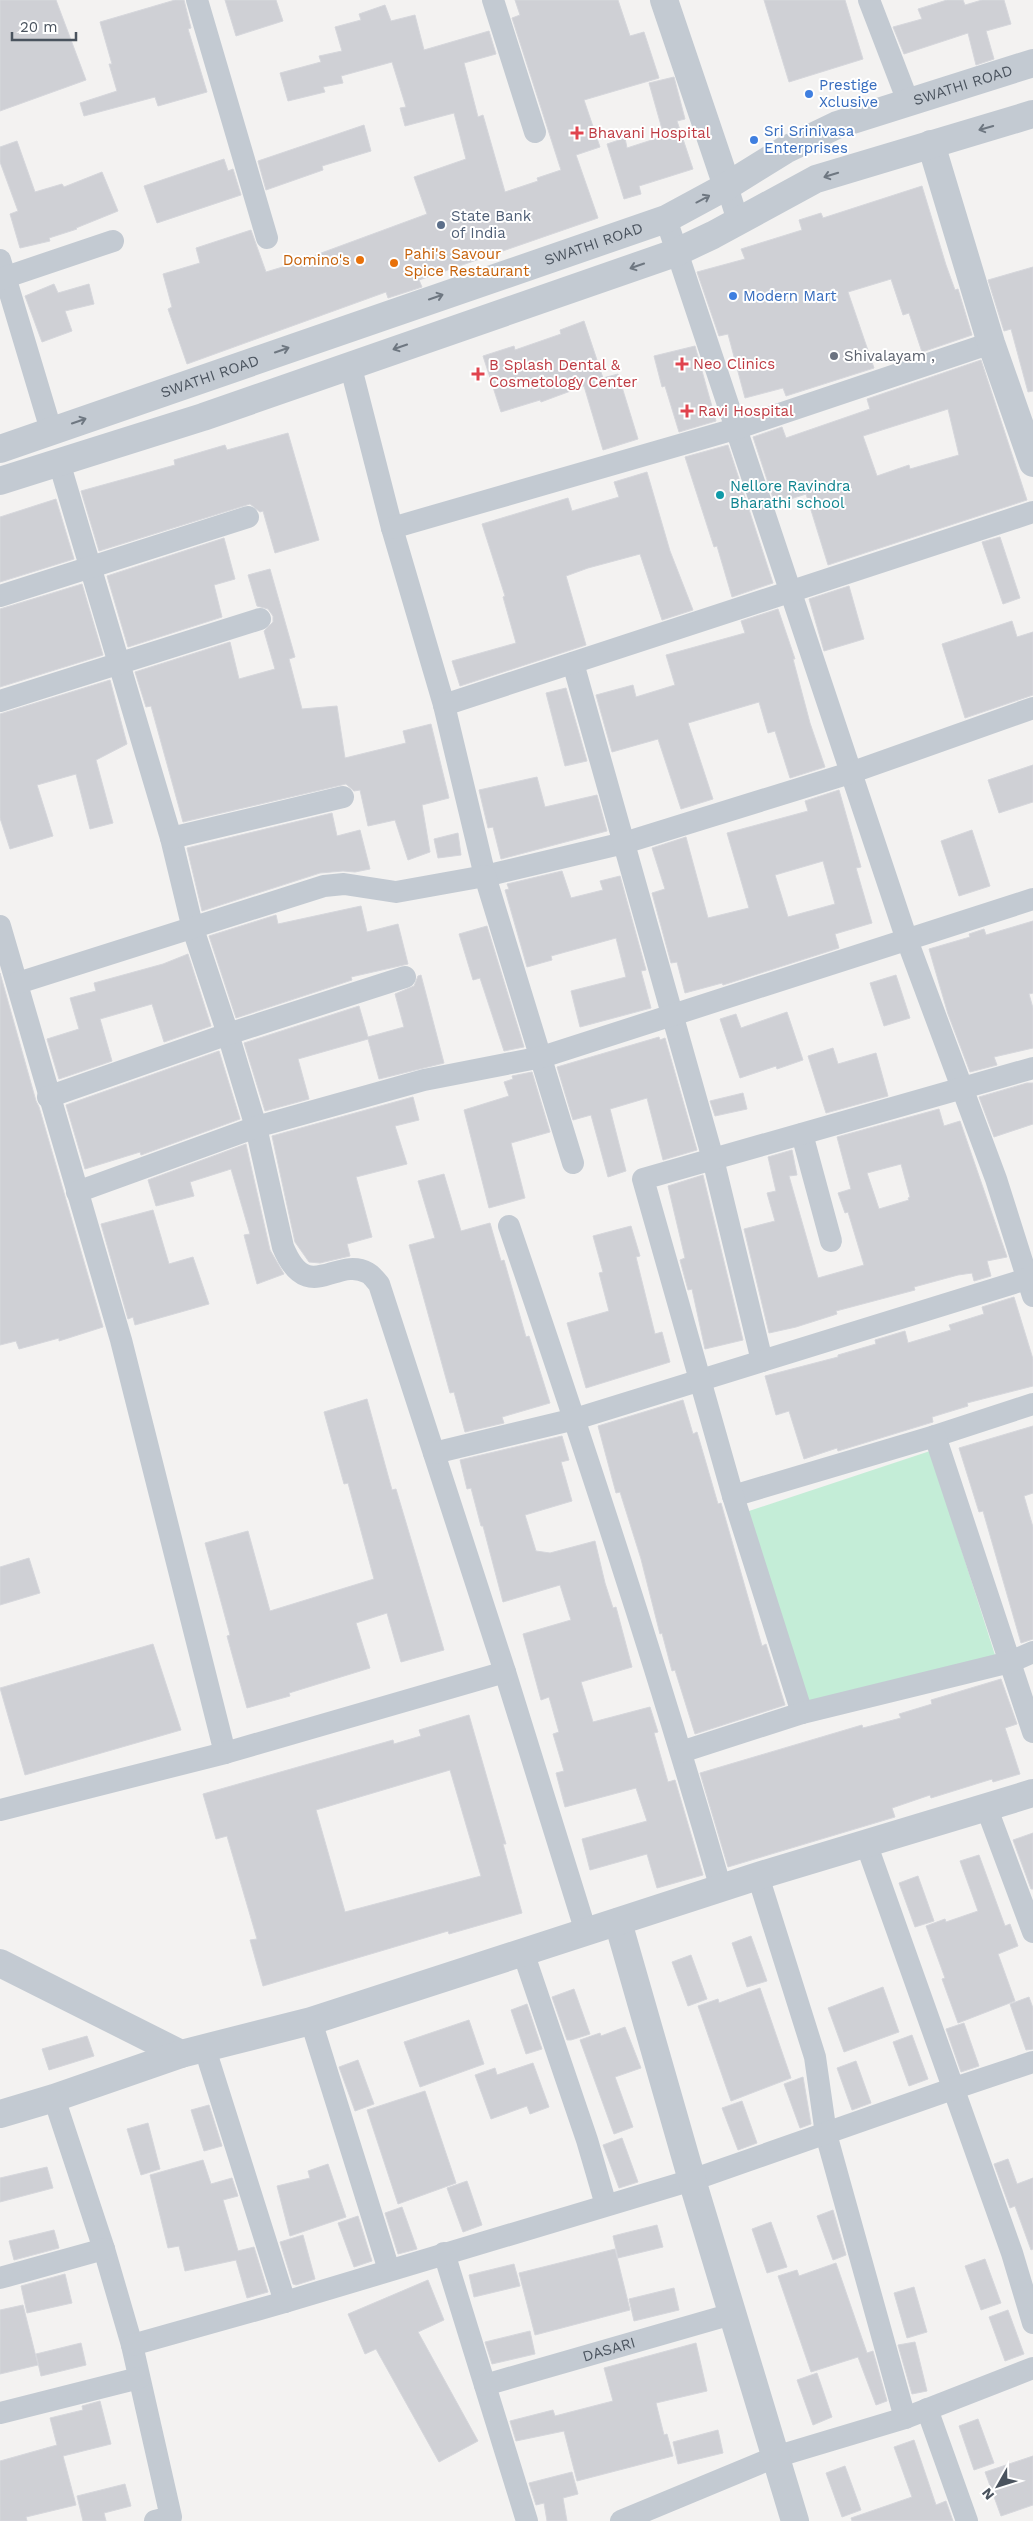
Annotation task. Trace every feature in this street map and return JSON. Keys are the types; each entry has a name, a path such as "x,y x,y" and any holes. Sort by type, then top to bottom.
{"street":[{"path":"197,0 268,238"},
{"path":"493,0 535,132"},
{"path":"664,0 738,221"},
{"path":"869,0 909,104"},
{"name":"SWATHI ROAD","path":"0,449 48,418 666,219 727,186 810,137 837,126 1033,63"},
{"path":"0,481 203,417 350,364 675,252 816,179 1033,114"},
{"path":"930,144 991,343 1033,463"},
{"path":"434,1453 575,1419 762,1361 1031,1284 996,1179 907,940 675,252 666,219"},
{"path":"48,418 2,272 113,242"},
{"path":"392,528 735,429 991,343"},
{"path":"350,364 392,528 444,705 485,876 573,1163"},
{"path":"59,462 92,565 171,838 193,929 228,1034 256,1127 283,1247 290,1264 300,1274 314,1276 357,1269 369,1273 378,1284 505,1672 586,1932"},
{"path":"444,705 1033,512"},
{"path":"0,596 92,565 248,517"},
{"path":"0,701 260,619"},
{"path":"573,663 713,1159 762,1361"},
{"path":"18,983 324,886 344,884 396,892 485,876 624,843 850,773 1033,708"},
{"path":"171,838 343,797"},
{"path":"77,1192 256,1127 424,1080 542,1057 1033,898"},
{"path":"0,926 18,983 48,1097 121,1340 225,1753"},
{"path":"48,1097 228,1034 405,977"},
{"path":"802,1713 733,1496 642,1179 1033,1068"},
{"path":"802,1134 831,1240"},
{"path":"509,1226 575,1419 681,1752 721,1889"},
{"path":"733,1496 935,1436 1033,1404"},
{"path":"935,1436 1033,1732"},
{"path":"681,1752 802,1713 1010,1662 1033,1652"},
{"path":"0,1810 225,1753 505,1672"},
{"path":"0,2114 193,2052 311,2021 758,1876 1033,1793"},
{"path":"987,1808 1028,1906 1033,1932"},
{"path":"866,1843 955,2088 1012,2254 1033,2323"},
{"path":"758,1876 815,2057 826,2134 905,2418"},
{"path":"618,1922 692,2180 795,2521"},
{"path":"523,1952 587,2140 606,2206"},
{"path":"0,1963 193,2052 284,2302"},
{"path":"311,2021 389,2270"},
{"path":"132,2345 284,2302 692,2180 1033,2062"},
{"path":"54,2098 104,2249 132,2345 166,2520"},
{"path":"0,2278 104,2249"},
{"path":"444,2253 526,2521"},
{"name":"DASARI","path":"485,2385 732,2314"},
{"path":"621,2521 775,2457 905,2418 1033,2368"},
{"path":"0,2413 139,2378"},
{"path":"927,2409 967,2521"}],"green space":[{"path":"930,1451 995,1655 805,1703 746,1512"}],"building":[{"path":"0,0 56,0 86,80 0,111"},
{"path":"175,0 184,0 191,28 188,29 207,92 158,106 155,97 84,116 80,103 117,91 109,64 112,64 100,22"},
{"path":"225,0 276,0 283,21 236,36"},
{"path":"515,0 618,0 630,36 644,32 659,78 584,100 600,147 576,155 598,218 419,280 422,287 388,298 386,292 187,364 168,309 172,307 163,274 200,263 196,248 251,230 266,272 286,266 427,214 414,177 466,159 454,113 405,126 400,108 406,107 392,62 341,76 343,83 323,87 325,92 288,101 280,73 321,62 319,56 342,51 335,27 361,20 359,14 385,5 391,21 415,15 424,50 489,31 496,54 464,63 478,117 483,115 505,192 538,181 537,178 561,170 512,18 520,15"},
{"path":"764,0 845,0 863,59 789,82"},
{"path":"947,0 963,0 965,5 982,0 1004,0 1011,24 986,31 994,59 976,65 968,33 904,54 893,27 922,19 918,9"},
{"path":"674,77 685,119 677,121 693,169 639,186 641,194 624,199 607,144 625,138 627,148 664,136 649,83"},
{"path":"364,125 371,151 322,166 323,170 266,190 258,161"},
{"path":"17,141 35,192 62,184 64,187 102,172 118,211 77,229 49,238 50,241 20,248 10,214 18,211 0,162 0,147"},
{"path":"224,159 228,171 233,169 241,195 157,223 144,186"},
{"path":"922,186 946,265 955,290 958,289 972,335 922,352 909,313 903,315 891,279 848,292 874,368 786,396 783,388 745,398 728,334 719,336 697,272 745,259 741,249 802,230 799,220 821,213 823,218"},
{"path":"1033,267 1033,391 1028,392 1011,329 1004,331 988,280"},
{"path":"54,284 58,293 89,284 94,304 65,311 72,331 42,342 25,296"},
{"path":"584,321 603,378 618,374 638,439 603,450 584,386 541,402 540,400 501,412 483,356 514,346 515,350 561,334 560,330"},
{"path":"695,346 716,421 679,432 665,386 662,387 654,356"},
{"path":"981,360 1027,500 828,565 806,494 775,504 753,437 782,427 786,438 870,409 867,399","holes":["948,409 959,455 910,469 909,465 877,476 863,436"]},
{"path":"288,433 319,540 275,553 263,511 260,512 250,504 99,551 81,491 175,465 174,460 225,445 227,450"},
{"name":"Nellore Ravindra Bharathi school","path":"728,445 773,583 732,597 717,546 714,547 685,457"},
{"path":"647,472 670,551 693,610 662,620 640,554 588,568 566,576 586,645 460,686 452,661 516,643 503,597 505,596 482,524 568,498 572,511 619,497 614,482"},
{"path":"56,499 74,559 0,582 0,517"},
{"path":"1000,537 1020,598 1003,604 982,542"},
{"path":"224,538 235,579 214,585 222,617 128,647 107,576"},
{"path":"270,569 295,657 289,659 302,709 337,706 345,758 406,743 403,731 431,724 449,798 422,805 430,852 408,860 395,820 368,826 360,790 354,791 346,784 183,822 151,706 146,707 135,672 230,642 239,679 275,669 264,631 273,622 273,616 268,609 257,606 248,575"},
{"path":"82,584 103,655 0,687 0,609"},
{"path":"849,586 864,639 824,651 809,599"},
{"path":"778,609 795,659 793,659 810,723 825,767 790,778 775,731 768,733 759,702 688,723 713,799 681,809 658,739 612,752 596,695 633,685 636,697 675,685 666,655 745,633 741,621"},
{"path":"1012,621 1017,637 1033,632 1033,695 965,718 942,644"},
{"path":"110,680 127,744 96,760 113,823 90,829 76,774 37,785 53,836 10,849 0,818 0,714"},
{"path":"566,688 587,761 565,766 546,693"},
{"path":"1033,765 1033,802 999,813 988,780"},
{"path":"537,777 545,807 597,795 607,831 501,859 493,827 488,828 479,790"},
{"path":"839,790 861,867 856,868 872,923 835,934 839,948 723,985 722,983 685,993 677,962 671,963 652,893 665,889 652,848 686,837 708,918 749,908 727,833 808,811 805,801","holes":["823,861 835,904 788,917 775,875"]},
{"path":"332,813 337,836 360,830 370,869 355,872 320,873 202,911 187,848"},
{"path":"972,830 990,886 959,896 941,841"},
{"path":"458,833 461,855 438,858 434,839"},
{"path":"562,871 571,898 603,890 600,881 620,876 646,970 641,971 651,1008 580,1027 571,991 626,977 616,938 551,956 552,960 527,967 505,890 509,889 507,884"},
{"path":"361,906 367,932 398,924 408,964 351,977 352,980 236,1018 209,936 276,915 278,924"},
{"path":"1033,921 1033,993 1029,994 1033,1008 1033,1048 994,1057 997,1065 970,1072 948,1014 929,949 970,937 969,934 984,929 986,935"},
{"path":"487,926 524,1047 504,1051 480,978 473,980 459,934"},
{"path":"188,954 211,1026 164,1042 152,1004 100,1019 112,1061 59,1079 47,1039 79,1029 70,998 96,991 94,983 163,964"},
{"path":"0,973 103,1327 59,1341 59,1338 19,1349 16,1341 0,1345"},
{"path":"421,975 444,1063 379,1079 368,1039 298,1059 309,1099 265,1111 244,1043 359,1006 368,1037 404,1027 395,994 414,986 418,976"},
{"path":"896,975 910,1018 884,1026 870,983"},
{"path":"787,1012 803,1060 777,1069 776,1066 740,1078 720,1019 736,1014 741,1028"},
{"path":"659,1037 660,1040 665,1038 697,1150 663,1160 647,1098 610,1109 626,1171 608,1177 591,1115 573,1120 557,1067"},
{"path":"833,1048 838,1064 876,1053 888,1096 826,1113 808,1056"},
{"path":"219,1051 240,1119 141,1155 140,1152 85,1169 66,1105"},
{"path":"532,1072 550,1132 511,1143 525,1198 489,1208 464,1110 509,1096 504,1082 513,1079 512,1076"},
{"path":"1027,1083 1033,1083 1033,1124 994,1137 979,1097"},
{"path":"743,1093 747,1109 715,1116 710,1101"},
{"path":"413,1097 419,1120 395,1126 407,1164 356,1177 372,1237 347,1244 350,1256 320,1263 309,1262 295,1242 272,1136"},
{"path":"939,1109 944,1126 960,1121 1007,1257 987,1261 991,1276 974,1281 972,1273 958,1275 914,1287 915,1290 836,1311 837,1314 796,1327 769,1333 744,1229 775,1221 767,1193 776,1191 768,1157 792,1150 797,1175 789,1176 818,1278 864,1265 848,1212 845,1213 838,1193 851,1189 837,1137","holes":["901,1164 910,1197 908,1198 909,1200 879,1209 867,1173"]},
{"path":"246,1144 270,1250 284,1274 257,1284 244,1235 250,1234 231,1169 190,1182 194,1196 156,1206 148,1180"},
{"path":"444,1174 461,1231 490,1223 501,1261 504,1260 526,1337 529,1336 550,1403 502,1417 504,1423 465,1432 454,1392 450,1393 409,1245 435,1238 418,1181"},
{"path":"703,1175 743,1340 705,1349 692,1289 688,1290 680,1260 685,1258 668,1186"},
{"path":"153,1210 169,1264 193,1257 209,1304 135,1325 133,1317 128,1319 101,1224"},
{"path":"631,1226 640,1256 636,1257 655,1334 662,1332 670,1362 586,1388 567,1323 609,1311 599,1273 603,1272 593,1236"},
{"path":"1014,1297 1033,1359 1033,1386 967,1403 968,1406 932,1417 933,1422 838,1451 837,1448 804,1459 789,1411 776,1415 765,1376 838,1357 838,1355 876,1344 875,1340 905,1331 908,1343 951,1330 949,1325 984,1314 982,1307"},
{"path":"367,1399 392,1490 396,1489 444,1650 401,1662 387,1613 356,1623 370,1668 289,1693 290,1696 247,1708 227,1636 230,1635 205,1543 248,1531 270,1611 374,1579 348,1483 344,1484 324,1412"},
{"path":"683,1400 693,1434 697,1432 718,1504 721,1503 762,1646 766,1644 785,1705 695,1734 675,1670 672,1671 662,1633 660,1634 641,1559 620,1492 616,1493 598,1426"},
{"path":"1033,1426 1033,1493 1024,1496 1033,1527 1033,1639 1021,1643 983,1511 979,1512 959,1448"},
{"path":"562,1436 569,1460 561,1462 572,1501 525,1515 536,1551 550,1553 595,1541 605,1583 613,1608 616,1607 632,1667 581,1682 593,1722 650,1707 658,1732 654,1733 668,1782 675,1780 703,1875 657,1888 647,1854 590,1870 582,1839 647,1821 636,1788 565,1807 556,1773 564,1771 553,1734 559,1732 549,1697 541,1700 523,1634 571,1620 560,1585 503,1602 483,1526 481,1526 471,1488 467,1489 460,1460"},
{"path":"29,1558 40,1593 0,1605 0,1567"},
{"path":"153,1644 181,1730 25,1775 0,1688"},
{"path":"1001,1679 1017,1724 1005,1728 1020,1774 993,1782 992,1779 931,1798 930,1795 892,1808 895,1817 728,1867 700,1773 862,1725 863,1728 901,1718 899,1714 932,1704 931,1700"},
{"path":"469,1715 506,1844 503,1844 522,1913 449,1934 448,1931 263,1986 250,1940 257,1939 227,1836 216,1839 203,1794 393,1740 394,1744 421,1736 419,1730","holes":["450,1770 481,1876 345,1912 316,1810"]},
{"path":"1033,1833 1033,1889 1031,1889 1013,1840"},
{"path":"979,1855 1005,1926 1010,1924 1018,1946 998,1954 1015,2001 958,2023 942,1979 945,1978 926,1926 945,1919 946,1922 978,1911 960,1861"},
{"path":"918,1876 934,1921 915,1927 899,1883"},
{"path":"751,1936 767,1981 747,1987 732,1943"},
{"path":"691,1955 707,1999 688,2006 672,1962"},
{"path":"883,1987 899,2032 844,2052 828,2008"},
{"path":"760,1988 791,2078 731,2101 698,2006 718,1999 719,2003"},
{"path":"574,1989 590,2034 567,2040 552,1997"},
{"path":"1029,1997 1033,2008 1033,2049 1026,2050 1010,2004"},
{"path":"527,2004 542,2049 526,2054 511,2010"},
{"path":"469,2020 484,2064 420,2087 404,2042"},
{"path":"964,2023 979,2066 961,2072 946,2029"},
{"path":"625,2027 641,2068 615,2077 633,2127 614,2134 580,2040 600,2033 601,2036"},
{"path":"912,2035 928,2079 909,2086 893,2042"},
{"path":"87,2036 94,2056 49,2070 42,2049"},
{"path":"358,2060 374,2104 355,2111 339,2067"},
{"path":"856,2061 871,2103 852,2110 837,2068"},
{"path":"533,2063 549,2107 530,2114 527,2106 491,2119 475,2075 495,2068 497,2075"},
{"path":"803,2077 811,2124 800,2128 784,2084"},
{"path":"425,2091 456,2183 398,2204 367,2110"},
{"path":"742,2101 757,2143 738,2150 722,2108"},
{"path":"209,2105 222,2146 204,2151 191,2110"},
{"path":"148,2123 160,2169 141,2175 127,2129"},
{"path":"622,2138 638,2182 619,2188 603,2145"},
{"path":"1008,2159 1017,2184 1033,2178 1033,2249 1031,2250 1015,2206 1010,2208 994,2164"},
{"path":"203,2160 211,2184 232,2178 238,2196 223,2200 238,2251 254,2247 268,2292 247,2298 236,2260 185,2271 179,2246 168,2248 150,2175"},
{"path":"328,2164 346,2217 290,2236 277,2186 310,2178 308,2171"},
{"path":"47,2167 53,2188 0,2202 0,2178"},
{"path":"467,2181 482,2225 463,2232 447,2188"},
{"path":"402,2207 417,2249 398,2254 385,2213"},
{"path":"833,2210 846,2255 833,2260 817,2216"},
{"path":"358,2216 372,2261 354,2267 338,2223"},
{"path":"771,2222 787,2267 767,2273 752,2229"},
{"path":"657,2225 663,2247 618,2258 613,2236"},
{"path":"54,2230 59,2248 14,2260 9,2241"},
{"path":"303,2235 315,2279 296,2285 293,2284 280,2242"},
{"path":"615,2249 630,2310 535,2335 519,2273"},
{"path":"985,2259 1001,2303 981,2310 965,2266"},
{"path":"836,2263 867,2353 873,2351 887,2401 876,2405 858,2357 811,2372 778,2276 797,2270 799,2276"},
{"path":"514,2264 520,2286 474,2297 469,2275"},
{"path":"65,2274 72,2303 27,2313 21,2286"},
{"path":"428,2280 444,2320 418,2332 478,2441 439,2462 376,2349 365,2354 348,2314"},
{"path":"914,2287 927,2332 907,2338 894,2293"},
{"path":"674,2288 679,2310 634,2321 629,2299"},
{"path":"23,2305 38,2365 0,2374 0,2310"},
{"path":"1008,2310 1024,2354 1005,2361 989,2317"},
{"path":"530,2331 535,2354 492,2364 485,2342"},
{"path":"915,2342 927,2391 912,2394 898,2345"},
{"path":"81,2343 86,2365 41,2376 36,2354"},
{"path":"696,2343 707,2391 656,2403 664,2435 667,2434 673,2456 577,2481 564,2431 516,2441 510,2421 553,2410 555,2416 613,2401 604,2368"},
{"path":"817,2373 832,2417 813,2425 797,2380"},
{"path":"100,2401 111,2444 63,2456 76,2505 26,2517 27,2521 0,2521 0,2461 57,2445 50,2418 83,2410 82,2406"},
{"path":"978,2419 994,2463 974,2470 959,2426"},
{"path":"718,2430 723,2453 678,2464 673,2442"},
{"path":"914,2440 936,2505 946,2501 953,2521 852,2521 851,2518 912,2497 894,2447"},
{"path":"1033,2456 1033,2505 1001,2516 985,2472"},
{"path":"845,2466 861,2510 842,2517 826,2473"},
{"path":"572,2472 578,2494 563,2498 567,2521 547,2521 544,2503 536,2505 529,2483"},
{"path":"125,2484 131,2506 104,2513 106,2521 83,2521 77,2496"}],"place":[{"name":"Prestige Xclusive","path":"809,94"},
{"name":"Bhavani Hospital","path":"577,133"},
{"name":"Sri Srinivasa Enterprises","path":"754,140"},
{"name":"State Bank of India","path":"441,225"},
{"name":"Domino's","path":"360,260"},
{"name":"Pahi's Savour Spice Restaurant","path":"394,263"},
{"name":"Modern Mart","path":"733,296"},
{"name":"Shivalayam ,","path":"834,356"},
{"name":"Neo Clinics","path":"682,364"},
{"name":"B Splash Dental & Cosmetology Center","path":"478,374"},
{"name":"Ravi Hospital","path":"687,411"},
{"name":"Nellore Ravindra Bharathi school","path":"720,495"}]}
